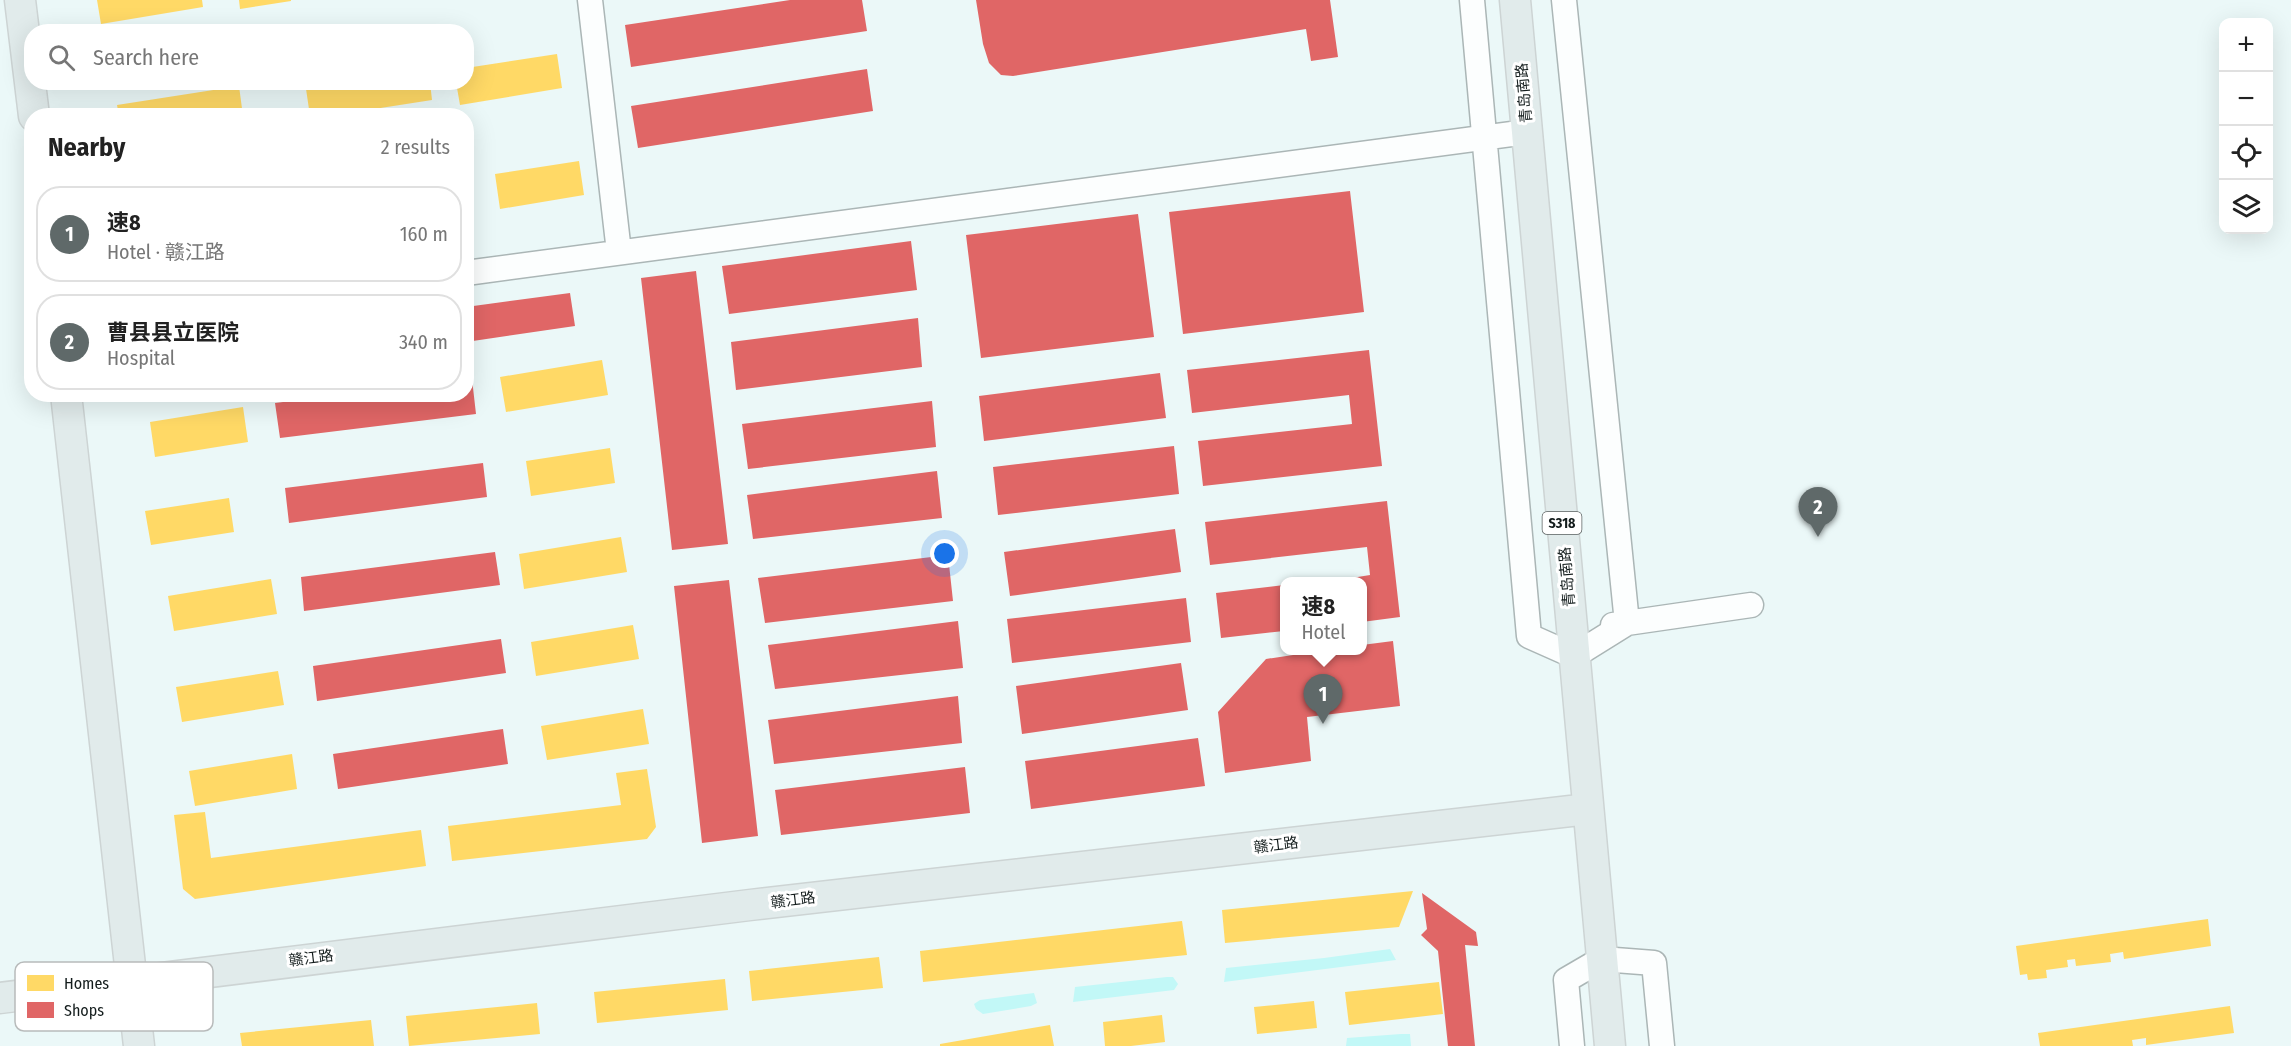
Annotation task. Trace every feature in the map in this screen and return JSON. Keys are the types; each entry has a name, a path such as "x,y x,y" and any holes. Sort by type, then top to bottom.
{"main road":[{"path":"20,0 24,33"},
{"name":"青岛南路","path":"1515,0 1610,1046"},
{"path":"31,90 33,108"},
{"path":"67,402 129,962"},
{"name":"赣江路","path":"213,970 739,906 1588,809"},
{"name":"赣江路","path":"0,998 15,996"},
{"path":"137,1031 139,1046"}],"street":[{"path":"590,0 619,252"},
{"path":"1472,0 1529,636 1573,644 1627,623 1751,605"},
{"path":"1564,0 1627,623"},
{"path":"474,272 1527,132"},
{"path":"1572,1046 1566,980 1602,959 1654,963 1662,1046"}],"shaded area":[{"path":"1390,949 1396,960 1224,982 1226,968"},
{"path":"1173,977 1178,984 1174,990 1073,1002 1075,987"},
{"path":"1034,993 1037,1003 1031,1006 983,1014 976,1009 974,1004 980,1000"},
{"path":"1410,1034 1411,1046 1346,1046 1347,1038"}],"building: Homes":[{"path":"97,0 202,0 203,7 101,24"},
{"path":"239,0 291,0 291,1 240,9"},
{"path":"557,54 562,88 460,105 457,90 474,90 474,67"},
{"path":"213,90 240,90 242,108 118,108 117,105"},
{"path":"306,90 431,90 432,100 380,108 309,108"},
{"path":"579,161 584,195 500,209 495,174"},
{"path":"602,360 608,395 506,412 500,377"},
{"path":"243,407 248,442 155,457 150,422"},
{"path":"610,448 615,483 531,496 526,461"},
{"path":"229,498 234,532 151,545 145,511"},
{"path":"621,537 627,572 524,589 519,554"},
{"path":"271,579 277,614 174,631 168,596"},
{"path":"633,625 639,659 536,676 531,642"},
{"path":"278,671 284,705 182,722 176,687"},
{"path":"643,709 649,744 547,760 541,726"},
{"path":"292,754 297,789 195,806 189,771"},
{"path":"647,769 656,827 647,839 452,861 448,826 621,805 616,773"},
{"path":"205,812 211,858 421,830 426,866 195,899 183,889 174,815"},
{"path":"1413,891 1399,927 1225,943 1222,910"},
{"path":"2208,919 2211,946 2124,959 2123,952 2110,954 2111,962 2076,966 2075,959 2067,960 2068,967 2046,970 2047,978 2028,980 2027,974 2020,975 2016,946"},
{"path":"1182,921 1187,955 923,982 920,951"},
{"path":"879,957 883,988 752,1001 749,971"},
{"path":"725,979 728,1010 597,1023 594,992"},
{"path":"1439,982 1443,1014 1349,1025 1345,992"},
{"path":"1314,1001 1317,1028 1257,1034 1254,1007"},
{"path":"537,1003 540,1034 409,1046 406,1016"},
{"path":"2230,1006 2234,1033 2146,1045 2146,1038 2132,1040 2133,1046 2040,1046 2038,1033"},
{"path":"1162,1015 1165,1042 1105,1046 1103,1022"},
{"path":"371,1020 374,1046 242,1046 240,1033"},
{"path":"1050,1025 1054,1046 940,1046 940,1044"}],"building: Shops":[{"path":"790,0 862,0 867,31 631,67 625,25"},
{"path":"976,0 1330,0 1338,57 1311,61 1306,29 1013,76 1001,75 989,63 983,44"},
{"path":"867,69 873,111 638,148 631,106"},
{"path":"1350,191 1364,312 1183,334 1169,212"},
{"path":"1138,214 1154,337 981,358 966,235"},
{"path":"911,241 917,290 729,314 722,266"},
{"path":"696,271 728,544 672,550 641,278"},
{"path":"570,293 575,326 474,341 474,306"},
{"path":"918,318 922,367 736,390 731,342"},
{"path":"1369,350 1382,466 1203,486 1198,441 1352,424 1349,395 1192,413 1187,370"},
{"path":"1160,373 1166,418 984,441 979,396"},
{"path":"474,396 476,414 280,438 275,403 474,402"},
{"path":"932,401 936,447 748,469 742,424"},
{"path":"1174,446 1179,494 998,515 993,467"},
{"path":"483,463 487,497 289,523 285,488"},
{"path":"937,471 942,518 753,539 747,495"},
{"path":"1387,501 1400,617 1367,621 1367,577 1358,577 1370,575 1367,547 1210,565 1205,522"},
{"path":"1175,529 1181,572 1010,596 1004,552"},
{"path":"495,552 500,585 304,611 301,577"},
{"path":"948,555 953,601 765,623 758,578"},
{"path":"729,580 758,836 702,843 674,586"},
{"path":"1280,585 1280,631 1221,638 1216,593"},
{"path":"1186,598 1191,642 1012,663 1007,619"},
{"path":"958,621 963,668 775,689 768,645"},
{"path":"501,639 506,673 317,701 313,666"},
{"path":"1393,641 1400,706 1307,717 1311,761 1225,773 1218,712 1266,659 1293,655 1367,655 1367,644"},
{"path":"1181,663 1188,710 1022,734 1016,686"},
{"path":"958,696 962,743 774,764 768,720"},
{"path":"503,729 508,764 338,789 333,754"},
{"path":"1198,738 1205,786 1031,809 1025,761"},
{"path":"965,767 970,813 781,835 775,790"},
{"path":"1422,893 1476,932 1478,946 1465,945 1475,1046 1448,1046 1438,951 1421,935 1427,929"}],"place":[{"name":"曹县县立医院","path":"1818,537"},
{"name":"速8","path":"1323,724"}]}
